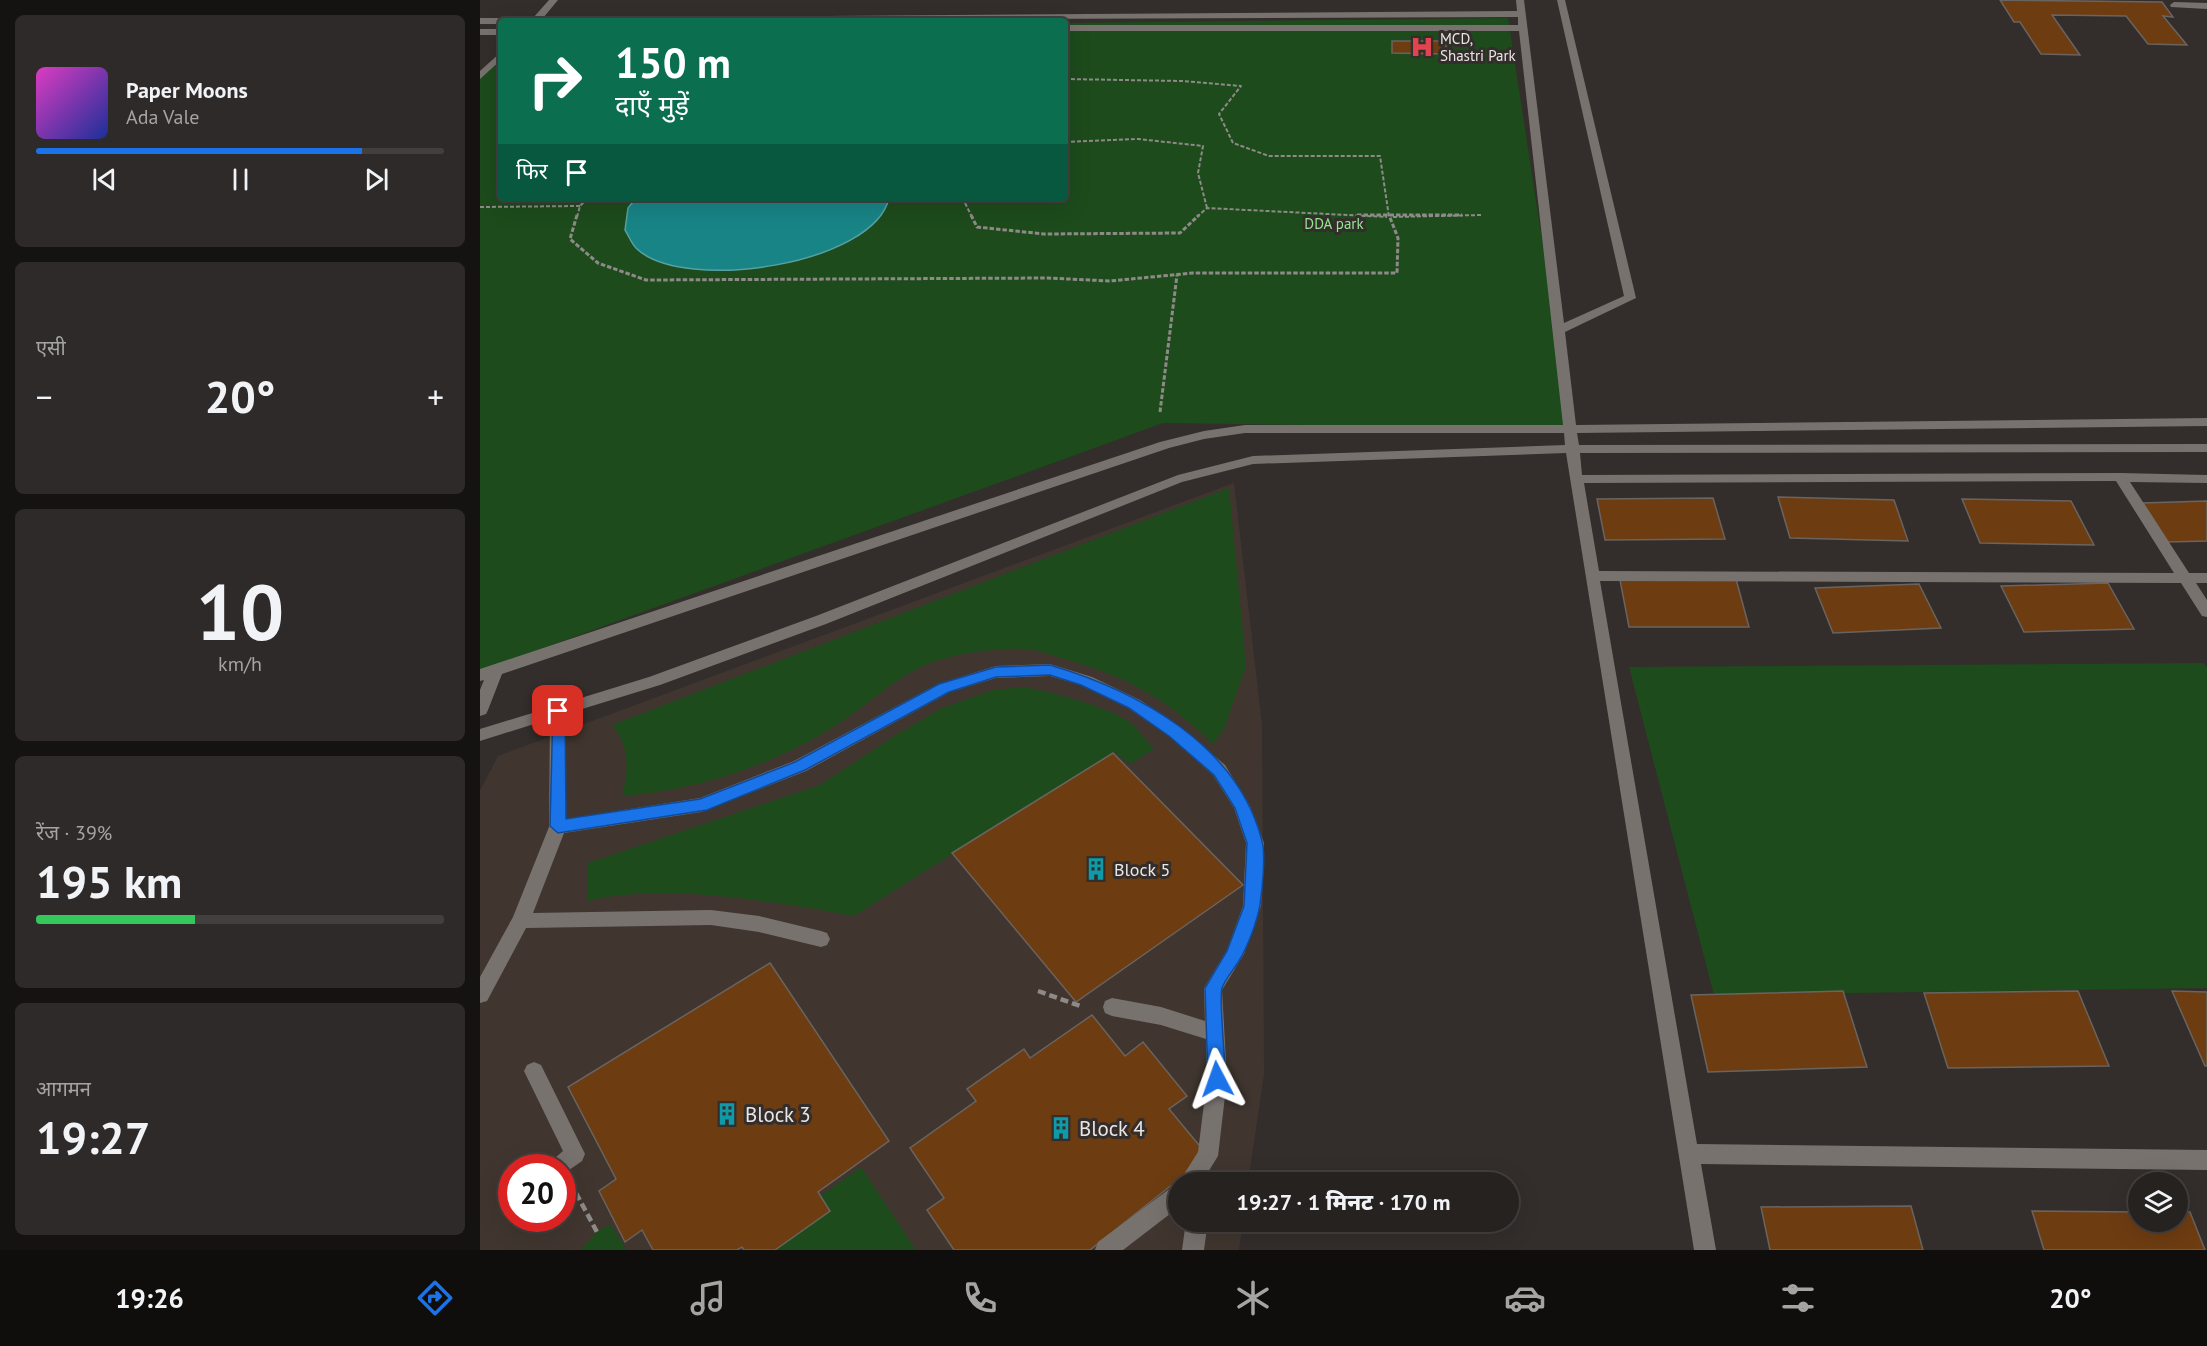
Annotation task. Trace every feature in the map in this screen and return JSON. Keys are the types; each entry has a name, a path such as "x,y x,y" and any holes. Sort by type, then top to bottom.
{"street":[{"path":"539,18 554,0"},
{"path":"1520,0 1576,479 1705,1250"},
{"path":"1557,331 1630,298 1561,0"},
{"path":"2174,5 2207,6"},
{"path":"958,18 1521,14"},
{"path":"480,21 498,21"},
{"path":"1068,28 1523,28"},
{"path":"480,32 498,32"},
{"path":"480,76 498,58"},
{"path":"480,710 487,673 1165,445 1204,435 1245,429 1571,429 2207,422"},
{"path":"480,735 654,681 820,620 1178,480 1253,460 1573,449 2207,448"},
{"path":"1576,479 2120,477 2207,479"},
{"path":"2120,477 2207,612"},
{"path":"1592,576 2207,578"},
{"path":"558,826 701,805 800,766 944,688 996,672 1050,670 1086,681 1134,704 1175,732 1219,770 1242,806 1255,843 1252,906 1234,954 1213,988 1217,1079 1208,1156 1197,1172"},
{"path":"480,995 521,920 558,826 558,711"},
{"path":"521,920 564,923 697,916 783,928 821,939"},
{"path":"1112,1007 1161,1016 1214,1033"},
{"path":"534,1071 574,1154"},
{"path":"1689,1154 2207,1160"},
{"path":"1203,1172 1205,1161"},
{"path":"1106,1250 1168,1202"},
{"path":"1193,1250 1195,1232"}],"path":[{"path":"585,201 580,206 570,239 598,263 646,280 1048,278 1110,281 1177,275 1397,273 1398,238 1389,217 1380,156 1269,156 1233,143 1219,114 1240,86 1182,81 1068,79"},
{"path":"1068,142 1138,139 1203,146 1198,173 1207,208"},
{"path":"964,201 977,227 1044,234 1180,233 1207,208 1389,217 1481,215"},
{"path":"480,207 580,206"},
{"path":"1160,412 1177,275"},
{"path":"1038,991 1082,1007"},
{"path":"576,1192 597,1232"}],"shaded area":[{"path":"1234,483 1262,725 1264,1074 1249,1172 1168,1172 1168,1232 1241,1232 1239,1250 480,1250 480,791 498,756"}],"green space":[{"name":"DDA park","path":"1508,18 1571,429 1163,423 480,671 480,77 498,56 498,201 1068,201 1068,23"},
{"path":"1229,488 1246,666 1224,729 1213,744 1161,701 1105,672 1039,651 993,650 950,657 914,671 819,736 765,762 680,788 622,796 627,767 625,750 612,725"},
{"path":"2204,663 2207,668 2207,988 1714,995 1629,667"},
{"path":"1023,687 1097,706 1124,718 1154,749 1130,764 1114,752 854,916 756,900 685,894 650,893 588,901 588,863 820,785 942,708 993,690"},
{"path":"861,1167 916,1250 745,1250"},
{"path":"610,1224 627,1250 580,1250 597,1232"}],"water":[{"path":"634,201 887,201 876,221 850,240 815,255 775,265 733,270 694,269 661,262 637,249 625,230 628,208"}],"building":[{"path":"2000,0 2162,2 2173,17 2163,16 2187,45 2148,44 2126,16 2052,15 2080,55 2041,54 2020,22 2014,22"},
{"path":"1392,41 1446,41 1446,54 1392,53"},
{"path":"1778,497 1894,500 1908,541 1790,538"},
{"path":"1713,498 1725,539 1605,540 1597,499"},
{"path":"1962,499 2071,501 2094,545 1980,543"},
{"path":"2207,501 2207,541 2168,542 2143,503"},
{"path":"1736,579 1749,627 1629,627 1620,580"},
{"path":"2108,583 2134,629 2024,632 2001,586"},
{"path":"1919,584 1941,628 1833,633 1815,588"},
{"name":"Block 5","path":"1113,753 1243,885 1076,1002 952,853"},
{"name":"Block 3","path":"770,963 889,1141 818,1192 830,1211 775,1250 744,1250 742,1247 737,1250 653,1250 642,1230 625,1242 599,1191 616,1179 568,1087"},
{"path":"1843,991 1867,1067 1708,1072 1691,995"},
{"path":"2078,991 2109,1066 1948,1068 1924,993"},
{"path":"2172,991 2207,992 2207,1066 2205,1066"},
{"name":"Block 4","path":"1092,1015 1125,1056 1143,1042 1187,1096 1169,1109 1208,1156 1188,1172 1168,1172 1168,1188 1090,1250 954,1250 927,1210 944,1198 910,1148 976,1101 967,1089 1024,1049 1030,1058"},
{"path":"1911,1206 1923,1250 1770,1250 1761,1207"},
{"path":"2032,1211 2128,1212 2128,1232 2188,1232 2188,1212 2190,1212 2205,1250 2044,1250"}],"place":[{"name":"MCD, Shastri Park","path":"1422,47"},
{"name":"Block 5","path":"1096,869"},
{"name":"Block 3","path":"727,1114"},
{"name":"Block 4","path":"1061,1128"}],"route":[{"path":"558,711 558,826 701,805 800,766 944,688 996,672 1050,670 1086,681 1134,704 1175,732 1219,770 1242,806 1255,843 1252,906 1234,954 1213,988 1217,1079"}]}
